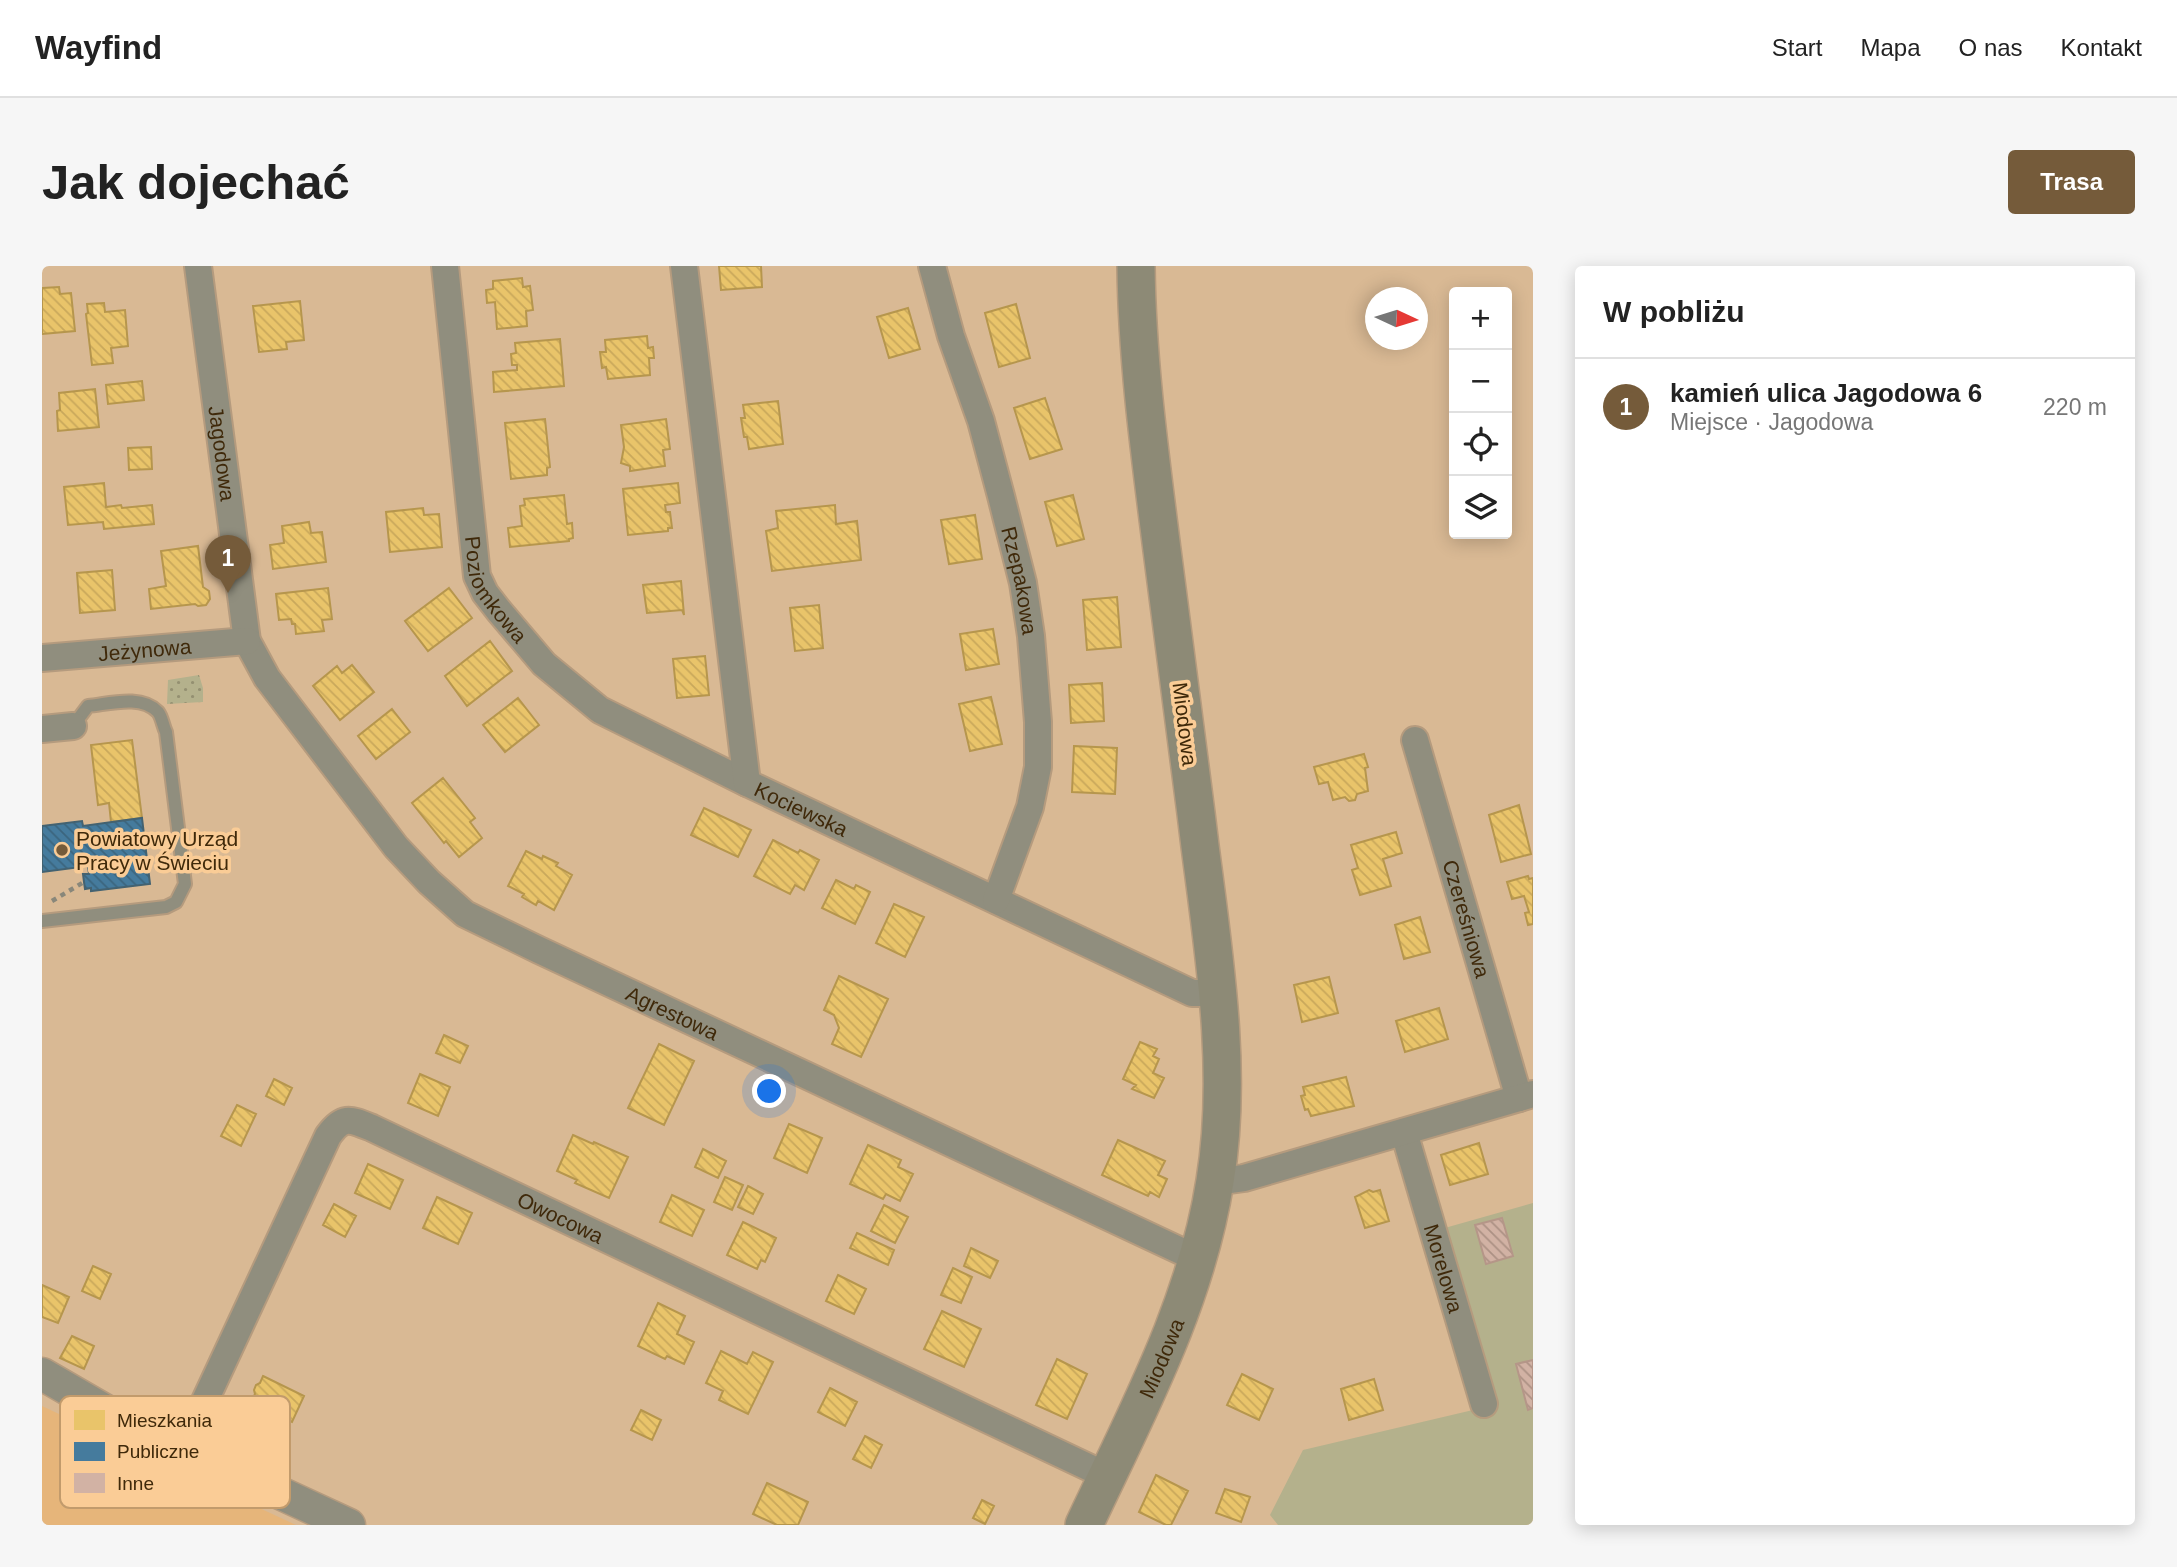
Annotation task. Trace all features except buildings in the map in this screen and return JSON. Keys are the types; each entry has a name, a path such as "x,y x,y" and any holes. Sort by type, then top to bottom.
{"main road":[{"name":"Miodowa","path":"1084,1525 1178,1319 1198,1259 1215,1182 1222,1109 1222,1046 1212,938 1144,409 1136,310 1136,266"}],"street":[{"name":"Jagodowa","path":"198,266 247,641"},
{"name":"Poziomkowa","path":"445,266 477,576 485,593 544,664 600,710 747,783"},
{"name":"Kociewska","path":"684,266 747,783 1192,993 1216,993"},
{"name":"Rzepakowa","path":"932,266 951,336 991,458 1023,583 1031,636 1038,722 1038,767 1030,807 996,900"},
{"name":"Jeżynowa","path":"42,658 247,641"},
{"name":"Agrestowa","path":"247,641 267,678 396,847 429,882 465,914 1198,1259"},
{"path":"42,729 73,726"},
{"name":"Czereśniowa","path":"1415,740 1526,1096"},
{"path":"1215,1182 1244,1178 1526,1096"},
{"name":"Owocowa","path":"207,1396 328,1136 337,1124 345,1120 356,1121 372,1128 1107,1476"},
{"name":"Morelowa","path":"1404,1132 1484,1404"},
{"path":"42,1374 80,1396"},
{"path":"290,1498 349,1525"}],"lane":[{"path":"42,921 166,907 176,902 185,884 166,732 159,713 138,701 88,706 73,726"}],"path":[{"path":"42,902 54,901 84,882"}],"shaded area":[{"path":"199,675 203,702 167,704 168,680"},
{"path":"1533,1203 1533,1525 1278,1525 1270,1515 1303,1450 1473,1410 1420,1235"},
{"path":"42,1406 60,1414 60,1508 260,1508 296,1525 42,1525"}],"place":[{"name":"kamień ulica Jagodowa 6","path":"228,593"},
{"name":"Powiatowy Urząd Pracy w Świeciu","path":"62,850"}]}
